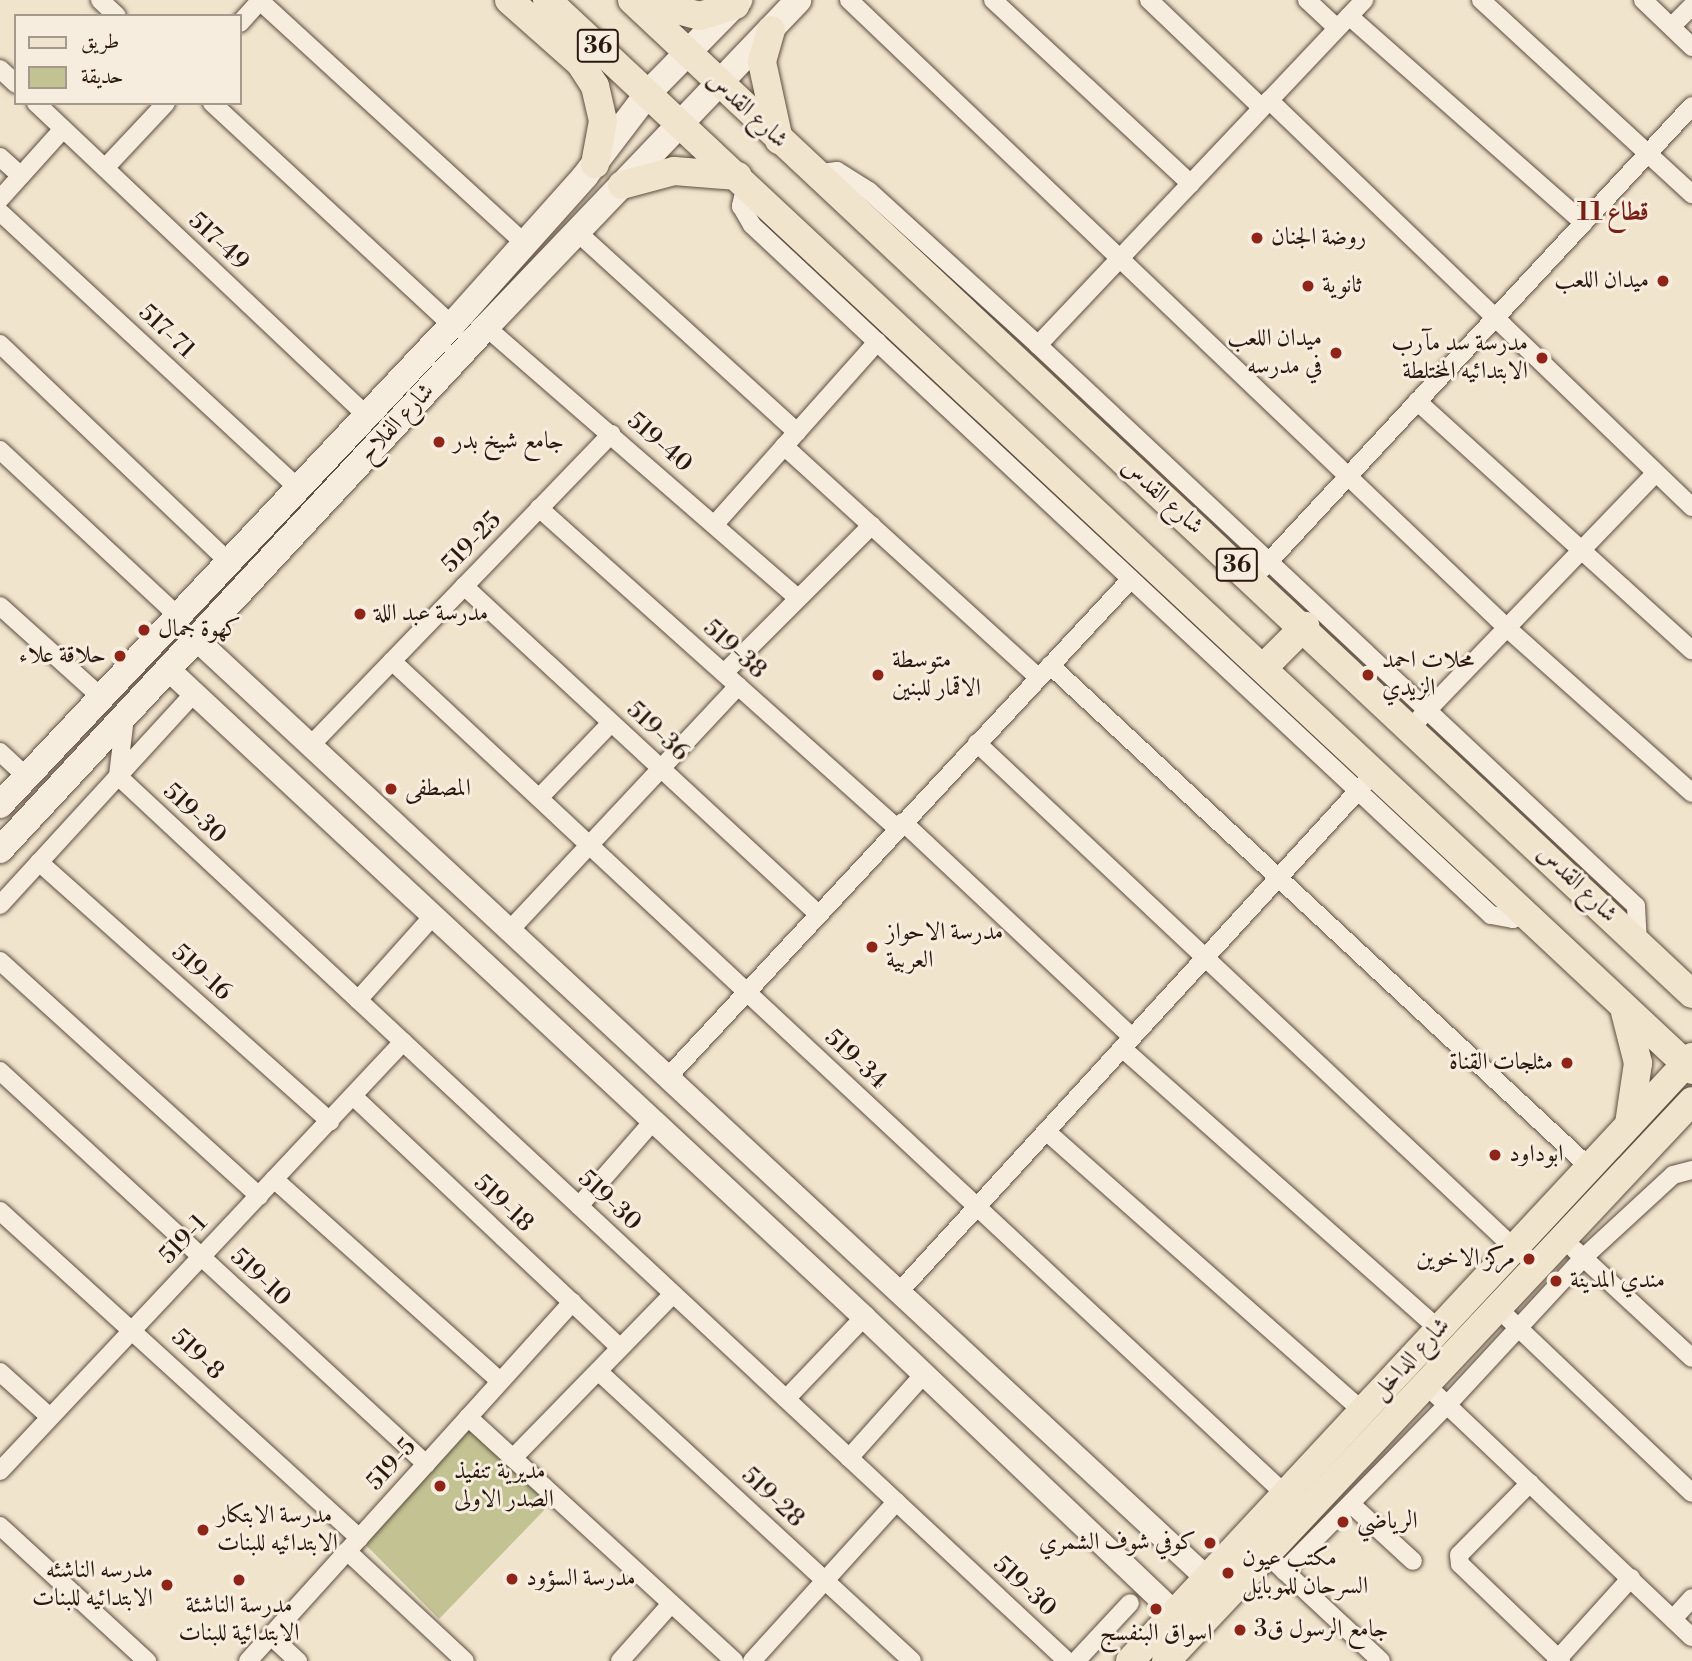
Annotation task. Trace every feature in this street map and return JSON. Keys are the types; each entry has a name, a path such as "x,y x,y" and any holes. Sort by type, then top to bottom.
{"main road":[{"path":"509,0 580,63 595,86 603,121 595,164"},
{"name":"36","path":"547,0 684,123 1265,666 1367,780 1526,914 1690,1064"},
{"name":"شارع القدس","path":"632,0 815,174 1260,570 1305,626 1419,719 1638,943 1692,994"},
{"path":"640,0 700,16 737,2"},
{"name":"شارع الفلاح","path":"0,850 576,231 684,123 799,0"},
{"name":"شارع الفلاح","path":"0,804 452,325 595,164 649,92 689,55 737,2"},
{"path":"771,30 762,62 779,140"},
{"path":"622,185 674,171 742,180"},
{"path":"1265,666 1305,626"},
{"path":"1658,962 1692,978"},
{"path":"1623,1005 1638,1063 1629,1124"},
{"name":"شارع الداخل","path":"1130,1661 1629,1124 1690,1064"},
{"name":"شارع الداخل","path":"1166,1661 1275,1562 1426,1385 1507,1316 1562,1238 1692,1101"},
{"path":"1658,1136 1692,1127"}],"street":[{"path":"100,0 115,14"},
{"path":"242,21 260,0 525,244"},
{"path":"849,0 1119,259 1349,474 1507,628 1692,793"},
{"path":"993,0 1191,184"},
{"path":"1149,0 1266,104 1654,474 1692,507"},
{"path":"1307,0 1343,22 1584,223"},
{"path":"1038,345 1364,0"},
{"path":"1481,0 1692,194"},
{"path":"1643,0 1692,47"},
{"path":"1672,26 1692,6"},
{"path":"0,69 14,82"},
{"name":"517-49","path":"38,105 367,416"},
{"path":"105,168 164,105"},
{"path":"214,105 452,325"},
{"path":"1260,570 1692,106"},
{"path":"0,199 63,129"},
{"path":"0,157 21,176"},
{"path":"815,174 837,171 869,191 1038,345 1260,570 1419,719 1654,474"},
{"path":"742,180 741,206 752,225 1130,579 1367,780 898,1293"},
{"name":"517-71","path":"0,212 298,488"},
{"path":"576,231 797,432"},
{"name":"519-40","path":"486,327 798,598"},
{"path":"715,524 877,342"},
{"path":"0,344 229,562"},
{"path":"1417,401 1692,650"},
{"name":"519-25","path":"310,746 611,434"},
{"path":"784,446 1280,876 1589,1167"},
{"path":"0,450 178,616"},
{"name":"519-38","path":"539,508 738,686 900,825 1127,1043 1438,1329"},
{"path":"724,673 872,525"},
{"path":"667,1078 745,990 1130,579"},
{"name":"519-36","path":"464,586 817,914"},
{"path":"0,606 102,698"},
{"path":"196,639 508,932 1207,1578"},
{"name":"519-34","path":"392,661 1285,1494"},
{"path":"168,669 654,1120 1175,1613"},
{"path":"508,932 738,686"},
{"path":"0,905 194,693"},
{"path":"118,776 125,716"},
{"path":"539,798 611,723"},
{"path":"977,743 1203,959 1514,1248"},
{"path":"0,752 27,777"},
{"name":"519-30","path":"118,776 1067,1661"},
{"name":"519-16","path":"39,862 330,1121"},
{"path":"358,1000 434,915"},
{"path":"0,961 259,1196"},
{"name":"519-1","path":"0,1471 403,1042"},
{"name":"519-10","path":"0,1071 426,1464"},
{"name":"519-18","path":"352,1096 620,1348"},
{"path":"579,1206 654,1120"},
{"path":"684,1149 712,1120"},
{"path":"1046,1131 1363,1411"},
{"path":"1381,1661 1275,1562 1351,1504 1447,1405 1507,1316 1583,1258 1672,1175 1692,1170"},
{"path":"274,1179 500,1381"},
{"name":"519-8","path":"0,1211 133,1329 353,1545 465,1661"},
{"path":"1562,1238 1692,1358"},
{"path":"513,1458 673,1294"},
{"name":"519-5","path":"248,1661 572,1302"},
{"path":"1507,1316 1692,1493"},
{"path":"786,1399 864,1317"},
{"name":"519-28","path":"598,1371 912,1661"},
{"path":"0,1372 50,1417"},
{"path":"849,1458 924,1374"},
{"path":"1426,1385 1692,1637"},
{"path":"468,1417 734,1661"},
{"path":"1530,1483 1459,1555 1460,1564 1558,1660 1631,1578"},
{"path":"752,1661 896,1502"},
{"path":"1351,1504 1413,1560"},
{"path":"0,1526 147,1661"},
{"path":"1673,1619 1692,1598"},
{"path":"1076,1661 1130,1603"},
{"path":"620,1661 671,1604"},
{"path":"271,1636 298,1661"}],"green space":[{"path":"468,1417 555,1499 439,1619 359,1538"}],"place":[{"name":"روضة الجنان","path":"1257,238"},
{"name":"ميدان اللعب","path":"1663,281"},
{"name":"ثانوية","path":"1308,286"},
{"name":"ميدان اللعب في مدرسه","path":"1336,353"},
{"name":"مدرسة سد مآرب الابتدائيه المختلطة","path":"1542,358"},
{"name":"جامع شيخ بدر","path":"439,442"},
{"name":"مدرسة عبد اللة","path":"360,614"},
{"name":"كهوة جمال","path":"144,630"},
{"name":"حلاقة علاء","path":"120,656"},
{"name":"متوسطة الاقمار للبنين","path":"878,675"},
{"name":"محلات احمد الزيدي","path":"1368,675"},
{"name":"المصطفى","path":"391,789"},
{"name":"مدرسة الاحواز العربية","path":"872,947"},
{"name":"مثلجات القناة","path":"1567,1063"},
{"name":"ابوداود","path":"1495,1155"},
{"name":"مركز الاخوين","path":"1529,1259"},
{"name":"مندي المدينة","path":"1556,1281"},
{"name":"مديرية تنفيذ الصدر الاولى","path":"440,1486"},
{"name":"الرياضي","path":"1343,1522"},
{"name":"مدرسة الابتكار الابتدائيه للبنات","path":"203,1530"},
{"name":"كوفي شوف الشمري","path":"1210,1543"},
{"name":"مكتب عيون السرحان للموبايل","path":"1228,1573"},
{"name":"مدرسة السؤود","path":"512,1579"},
{"name":"مدرسة الناشئة الابتدائية للبنات","path":"239,1580"},
{"name":"مدرسه الناشئه الابتدائيه للبنات","path":"167,1585"},
{"name":"اسواق البنفسج","path":"1156,1609"},
{"name":"جامع الرسول ق3","path":"1240,1630"}],"district":[{"name":"قطاع 11","path":"1613,213"}]}
